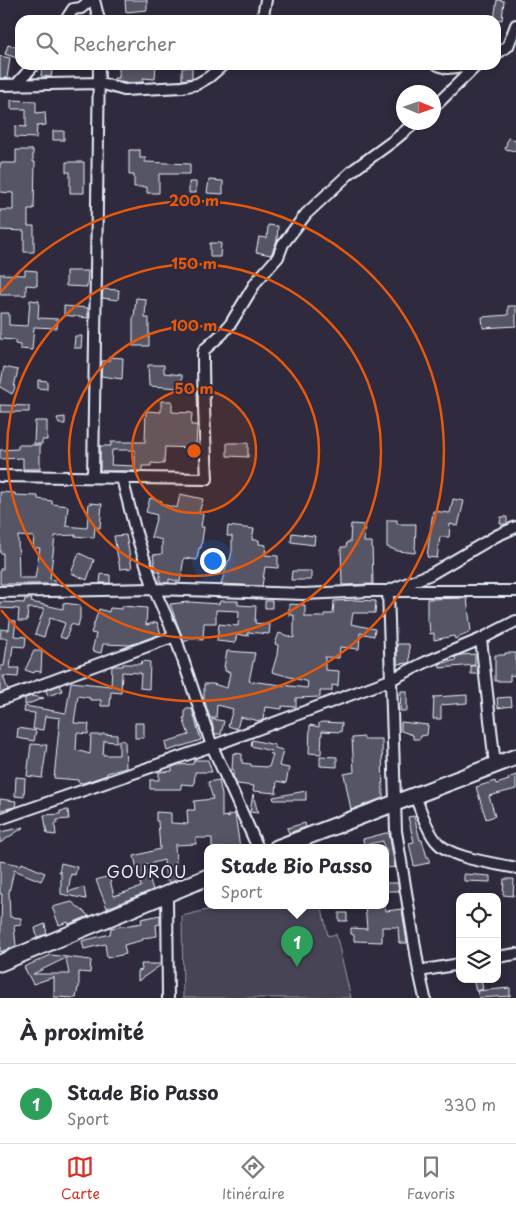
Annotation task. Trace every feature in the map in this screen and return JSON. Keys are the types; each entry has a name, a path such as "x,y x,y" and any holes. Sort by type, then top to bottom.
{"main road":[{"path":"289,844 516,757"},
{"path":"0,963 204,879"}],"street":[{"path":"69,15 73,9 81,8 90,0"},
{"path":"94,0 98,15"},
{"path":"263,15 266,0"},
{"path":"512,49 516,25"},
{"path":"16,85 30,70"},
{"path":"94,477 100,70"},
{"path":"0,85 100,84 124,90 189,87 209,77 217,70"},
{"path":"441,101 473,70"},
{"path":"0,476 207,479 206,435 203,411 204,350 231,323 256,282 275,261 284,244 306,214 352,171 406,130"},
{"path":"122,478 136,532 154,589 175,636 212,746 256,844"},
{"path":"388,591 430,574 496,536 516,527"},
{"path":"0,592 154,589 304,594 388,591 516,591"},
{"path":"388,591 396,831 425,998"},
{"path":"0,819 212,746 390,680 426,662 482,639 516,621"},
{"path":"0,700 175,636"},
{"path":"482,639 495,765"},
{"path":"415,796 433,836 437,843 445,849 463,856 516,868"},
{"path":"167,895 168,998"},
{"path":"501,956 516,954"},
{"path":"419,971 456,965"}],"shaded area":[{"path":"211,909 322,909 328,936 336,934 351,998 183,998 182,916"}],"building":[{"path":"125,0 147,0 147,10 126,12"},
{"path":"497,0 504,1 502,20 501,15 495,15"},
{"path":"8,45 15,47 15,57 5,54"},
{"path":"0,56 10,58 7,78 0,78"},
{"path":"42,70 52,70 51,77 41,76"},
{"path":"119,70 156,70 155,79 143,78 143,82 125,83 114,80 114,78 119,78"},
{"path":"182,70 192,70 192,78 182,80"},
{"path":"11,100 36,101 36,113 45,112 46,125 37,126 36,138 15,137 15,126 26,127 26,109 11,109"},
{"path":"53,131 64,131 64,140 53,140"},
{"path":"508,138 516,140 516,151 505,149"},
{"path":"16,150 33,150 33,162 35,162 34,209 28,209 28,226 34,226 34,252 24,252 24,231 0,230 0,210 13,210 13,193 0,192 0,163 16,163"},
{"path":"129,150 140,150 140,158 146,158 145,162 190,164 190,174 159,174 159,193 147,193 147,187 134,187 134,175 129,175"},
{"path":"66,162 84,162 84,193 70,193 70,172 66,172"},
{"path":"209,180 223,181 223,194 207,193"},
{"path":"189,182 196,182 196,193 189,193"},
{"path":"268,225 278,226 277,240 271,255 256,252 259,237 267,238"},
{"path":"210,243 221,243 220,257 210,257"},
{"path":"25,270 37,271 37,286 26,285 26,295 0,295 0,274 25,275"},
{"path":"66,271 88,271 87,287 66,286"},
{"path":"103,289 119,290 118,300 102,298"},
{"path":"136,298 146,299 145,318 149,318 149,346 133,346 133,318"},
{"path":"30,300 39,301 38,318 58,319 57,328 34,327 32,350 20,349 20,345 15,344 15,340 0,339 0,313 9,313 9,325 28,326"},
{"path":"64,306 88,308 88,318 64,315"},
{"path":"508,306 516,306 516,326 483,328 482,317 508,315"},
{"path":"75,336 82,336 81,348 74,348"},
{"path":"109,357 123,358 122,379 101,376 102,361 109,361"},
{"path":"148,365 164,365 164,373 182,375 182,388 149,386"},
{"path":"4,367 18,370 12,394 0,387"},
{"path":"38,380 47,381 47,389 38,388"},
{"path":"161,401 172,401 172,412 192,413 191,425 197,425 196,448 165,447 164,464 151,463 151,466 142,466 142,471 100,471 100,446 111,446 111,442 145,442 146,411 161,412","holes":["112,450 135,450 135,466 111,465"]},
{"path":"0,405 29,406 29,412 0,412"},
{"path":"65,417 65,424 59,424 57,418"},
{"path":"35,421 47,421 47,440 42,440 42,444 34,444"},
{"path":"227,443 248,443 248,457 227,456"},
{"path":"18,445 40,445 40,469 23,469 23,458 0,459 0,450 18,449"},
{"path":"0,492 38,496 38,499 52,501 52,504 68,506 66,526 87,528 89,503 102,504 100,528 95,527 94,538 76,535 55,536 50,579 55,580 55,584 0,584 0,569 3,569 3,553 0,553","holes":["18,536 34,537 33,548 40,548 35,578 19,578"]},
{"path":"180,494 203,499 199,513 203,514 201,527 204,527 201,548 199,548 197,560 184,558 180,582 169,579 169,583 160,582 160,571 156,571 153,555 162,554 162,540 151,537 157,515 146,512 150,498 162,501 161,504 177,508"},
{"path":"453,499 464,501 458,526 450,524 449,537 440,537 437,558 427,557 433,511 450,513"},
{"path":"501,517 507,517 507,524 500,524"},
{"path":"387,520 397,520 397,524 416,524 415,553 398,551 387,547"},
{"path":"351,524 365,525 364,542 372,542 373,584 342,585 341,547 346,547 347,542 350,542"},
{"path":"228,526 254,529 252,540 259,540 259,544 266,545 265,555 278,556 278,568 265,567 262,586 221,584 232,551 232,536 227,536"},
{"path":"292,533 315,536 314,545 291,542"},
{"path":"126,535 132,568 120,569 114,536"},
{"path":"79,553 94,560 87,580 71,573"},
{"path":"292,571 311,571 311,580 291,580"},
{"path":"101,574 110,575 110,583 100,583"},
{"path":"467,598 471,632 455,639 454,636 434,640 434,633 430,634 429,622 427,621 427,599"},
{"path":"25,599 32,599 31,602 63,609 63,603 80,605 78,626 71,624 66,639 60,637 65,623 50,618 44,637 35,634 44,609 28,608 27,621 18,621 19,609 0,608 0,602 24,603"},
{"path":"220,601 238,601 238,605 256,606 255,623 270,625 269,634 248,632 248,636 237,634 235,643 217,641 219,624 238,626 239,611 216,610 216,623 204,623 203,640 191,639 184,642 170,604 189,602 219,604"},
{"path":"265,601 272,601 272,608 265,608"},
{"path":"334,601 376,601 375,613 353,613 351,624 375,629 374,636 360,633 359,649 340,647 339,658 325,657 325,670 339,671 338,686 332,685 332,691 320,691 320,697 296,698 296,707 282,706 282,709 265,707 263,720 260,721 240,717 237,729 228,726 233,709 217,705 216,718 210,718 204,699 204,684 213,684 227,688 230,672 225,671 224,667 227,651 255,653 249,681 307,688 308,682 272,672 277,655 278,645 275,644 279,633 294,638 294,615 289,615 289,604 305,605 305,617 324,617 324,614 333,614"},
{"path":"122,606 147,608 146,625 157,622 161,634 130,645 103,644 101,653 92,651 96,634 91,633 99,609 109,612 110,608 122,609"},
{"path":"10,620 16,621 14,636 26,637 25,647 13,646 10,668 19,668 18,677 3,676 8,690 0,693 0,666 4,666 8,638 0,638 1,629 9,630"},
{"path":"397,644 409,644 410,663 397,664"},
{"path":"34,651 42,651 41,672 35,671 34,673 25,670"},
{"path":"505,653 516,653 516,676 510,675 510,681 495,681 495,655 505,655"},
{"path":"475,654 475,665 440,668 439,664 456,660 455,657"},
{"path":"142,661 150,662 149,689 140,688 141,673 122,672 121,693 111,692 110,706 101,706 101,700 90,700 90,698 78,696 74,723 89,724 88,734 77,733 76,750 90,754 91,735 117,735 117,742 104,741 103,755 119,755 119,740 125,741 126,768 107,773 107,775 83,783 78,782 78,780 54,778 60,718 45,716 43,730 33,729 35,713 24,712 25,706 66,713 71,682 111,686 112,666 141,664"},
{"path":"471,666 477,666 478,674 471,674"},
{"path":"60,685 62,691 48,696 46,690"},
{"path":"401,691 407,691 407,711 400,711"},
{"path":"467,695 467,703 441,705 441,719 433,719 434,697"},
{"path":"32,696 44,698 25,705 25,698"},
{"path":"511,697 512,706 498,708 497,698"},
{"path":"185,709 192,709 201,740 167,751 165,742 189,735 183,718 185,718"},
{"path":"212,719 224,721 221,734 215,734"},
{"path":"401,722 428,725 427,735 421,736 420,739 413,739 413,735 401,731"},
{"path":"135,723 144,723 144,738 135,738"},
{"path":"319,723 342,723 341,732 322,731 321,754 309,753 310,725 319,727"},
{"path":"18,728 36,731 34,741 17,738"},
{"path":"364,737 364,739 382,739 383,798 351,810 344,774 354,772 352,738"},
{"path":"252,740 275,745 275,748 283,750 279,766 289,768 286,783 277,781 276,793 253,791 254,786 237,784 233,776 233,753 242,754 242,763 251,764 251,766 269,767 273,754 270,754 271,751 251,746"},
{"path":"31,744 47,745 42,778 27,776"},
{"path":"320,756 337,757 337,767 320,766"},
{"path":"194,760 208,760 212,772 195,772 194,785 181,784 181,789 150,789 150,780 159,780 159,772 172,771 172,767 178,765 193,764"},
{"path":"516,775 516,789 489,796 495,816 486,819 476,787 495,781 496,784 509,780 508,778"},
{"path":"16,777 25,778 24,797 15,796"},
{"path":"219,780 222,795 222,817 227,816 228,818 228,815 235,814 239,844 212,844 212,838 196,838 196,844 175,845 177,880 169,883 168,880 166,881 164,860 145,865 153,890 107,908 96,880 109,876 114,896 141,887 134,856 160,849 156,812 171,813 171,823 188,824 187,810 195,810 194,801 213,799 208,782"},
{"path":"306,791 306,800 274,800 273,797"},
{"path":"253,794 258,813 250,812"},
{"path":"0,799 16,801 15,807 0,810"},
{"path":"68,810 69,819 57,820 57,824 55,824 56,835 47,834 44,815 60,814 60,811"},
{"path":"414,816 420,840 422,840 427,857 429,857 429,863 414,866 409,843 414,842 408,817"},
{"path":"305,823 306,827 289,833 287,828"},
{"path":"24,827 0,843 0,832"},
{"path":"389,833 395,867 389,868 389,844 383,844 383,841 364,844 363,839"},
{"path":"0,861 21,865 22,863 45,873 41,881 14,870 9,892 10,917 21,918 21,925 14,926 16,946 0,952 2,894 0,894"},
{"path":"61,863 77,867 75,875 71,874 68,892 84,887 86,899 61,894 61,872 59,872"},
{"path":"464,874 490,876 490,882 464,881"},
{"path":"504,879 514,879 513,896 503,895"},
{"path":"389,883 398,883 399,891 389,891"},
{"path":"72,902 89,916 69,924 68,922 59,925 52,907"},
{"path":"365,909 386,909 386,911 402,909 407,943 399,943 398,927 382,927 382,942 354,941 351,928 367,929"},
{"path":"339,913 347,913 347,921 339,921"},
{"path":"160,915 160,924 156,925 157,936 143,938 143,940 124,945 126,954 107,958 105,944 84,949 82,941 110,934 111,928 142,923 141,919"},
{"path":"45,924 47,934 37,937 35,928"},
{"path":"51,955 91,960 90,973 79,972 79,988 76,998 54,997 54,977 33,984 24,967","holes":["66,958 69,974 33,974"]},
{"path":"141,964 161,965 138,981 138,971 142,970"},
{"path":"474,983 482,983 483,989 476,991"},
{"path":"510,988 510,996 479,998 477,991"}],"place":[{"name":"Stade Bio Passo","path":"297,967"}],"district":[{"name":"GOUROU","path":"147,871"}]}
